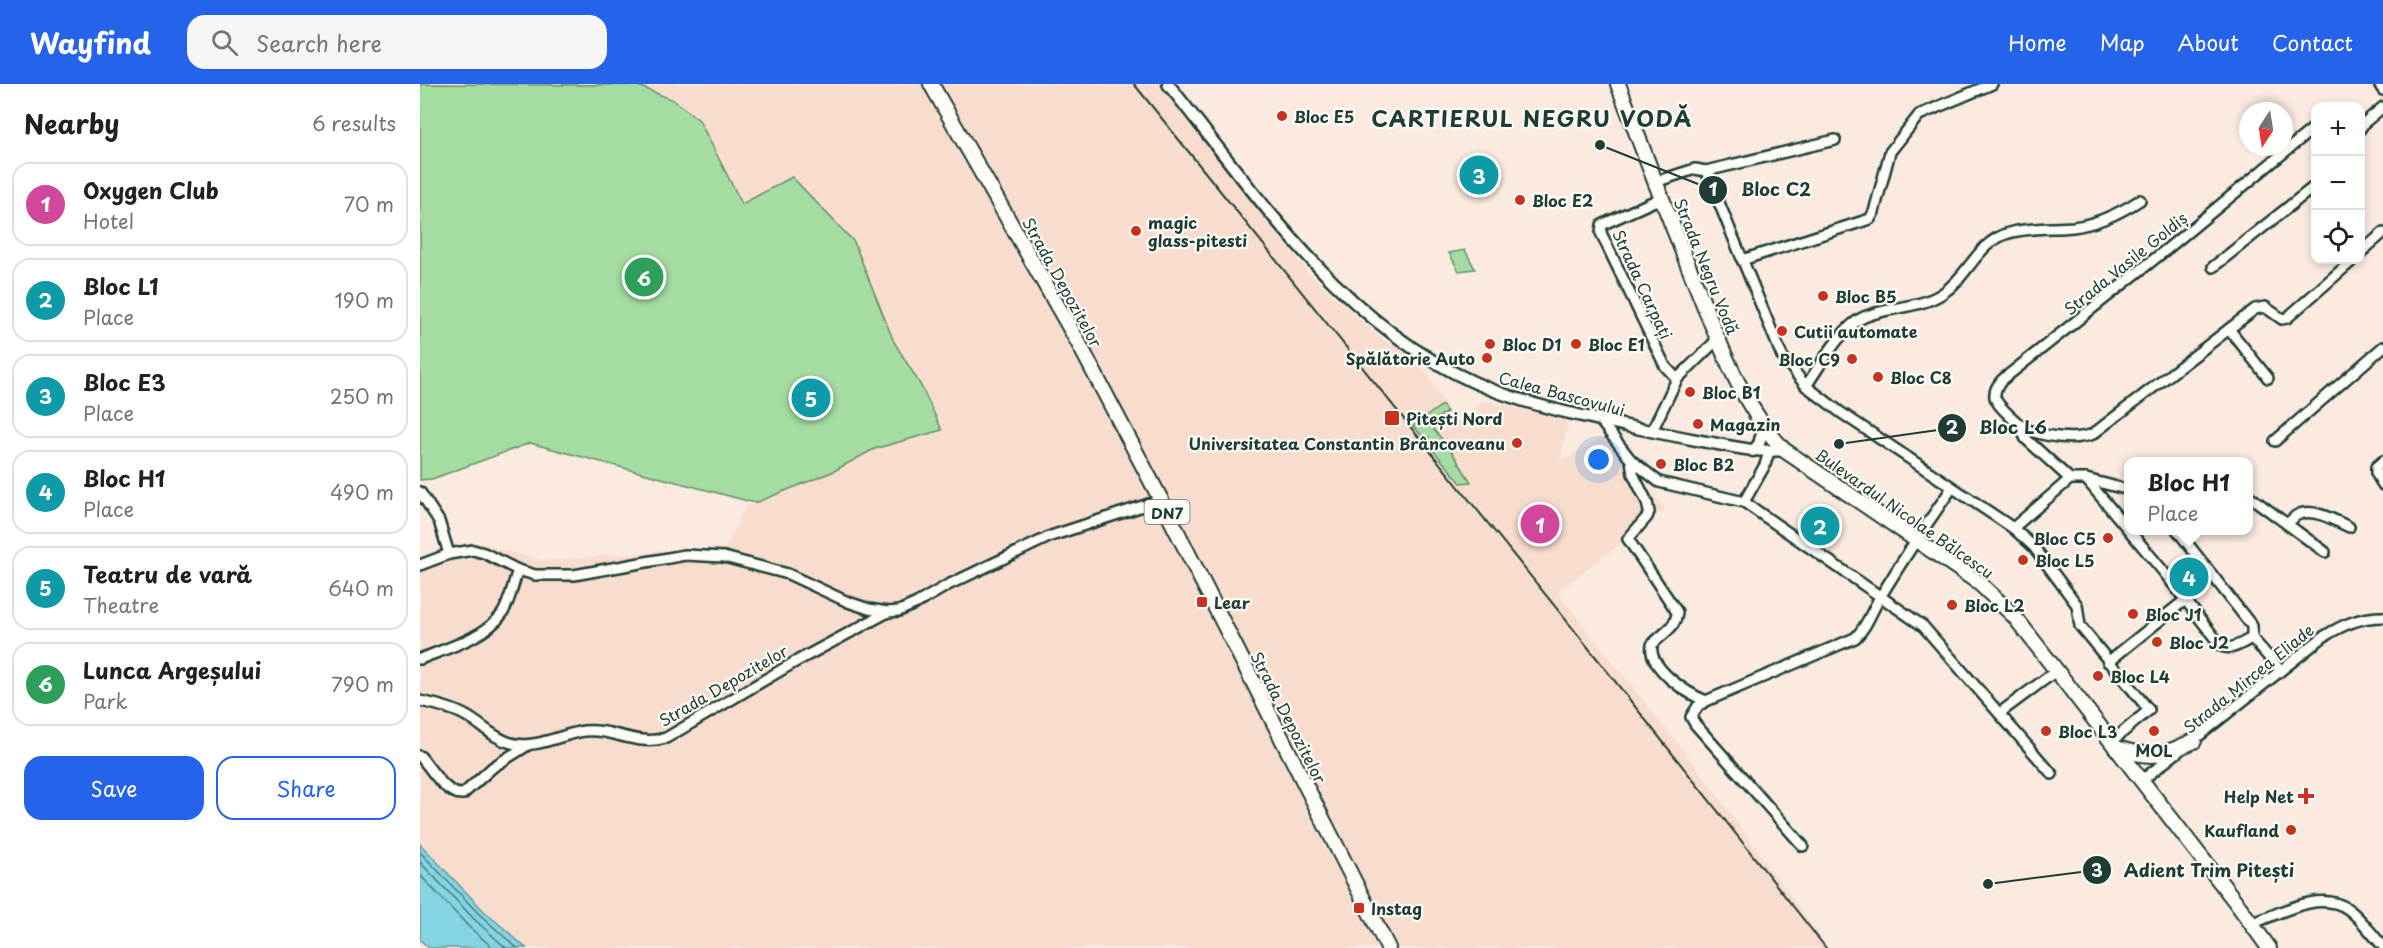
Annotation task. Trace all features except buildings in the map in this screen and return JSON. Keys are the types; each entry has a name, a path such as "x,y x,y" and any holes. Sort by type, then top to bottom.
{"main road":[{"name":"Strada Depozitelor","path":"931,84 1073,333 1161,500 1388,948"},
{"name":"Strada Negru Vodă","path":"1618,84 1718,339 1755,414 1784,450"},
{"name":"Bulevardul Nicolae Bălcescu","path":"1784,450 1989,591 2014,616 2269,948"},
{"path":"2113,745 2150,757 2194,741"}],"street":[{"name":"Calea Bascovului","path":"1168,84 1309,258 1360,309 1424,354 1477,383 1520,400 1652,431 1753,451 1784,450"},
{"path":"1742,260 1870,219 1874,212 1890,152 1919,115 1992,84"},
{"path":"2379,84 2383,90"},
{"path":"2365,122 2383,107"},
{"name":"Strada Vasile Goldiș","path":"2026,429 1998,404 1995,397 1996,388 2002,380 2167,249 2311,130"},
{"path":"1655,182 1695,169 1706,171 1835,140"},
{"path":"1706,171 1782,356 1806,386 1840,412 2013,528 2034,547 2077,605 2079,626 2149,710 2113,745"},
{"path":"2213,267 2311,189"},
{"name":"Strada Carpați","path":"1661,198 1602,225 1601,233 1665,366 1677,379"},
{"path":"1806,386 1852,324 1863,317 1909,307 1944,293 1991,241 2008,233 2035,228 2074,227 2099,221 2123,211 2140,200"},
{"path":"2365,249 2383,233"},
{"path":"2070,479 2026,439 2024,435 2026,429 2076,439 2093,434 2229,329 2260,308 2265,308 2282,319 2287,318 2348,264"},
{"path":"2229,329 2268,378"},
{"path":"1652,431 1677,379 1718,339"},
{"path":"2275,441 2383,347"},
{"path":"1599,419 1631,460 1659,482 1744,502 1881,595 1931,633 2052,774"},
{"path":"1753,451 1759,444 1764,426"},
{"path":"1744,502 1765,465 1769,452"},
{"path":"1631,460 1633,474 1647,502 1649,512 1628,539 1677,612 1676,621 1652,645 1650,653 1657,666 1680,687 1706,701"},
{"path":"2380,482 2376,467 2383,461"},
{"path":"2013,528 2070,479 2086,479 2124,489"},
{"path":"2086,479 2124,525"},
{"path":"1803,846 1750,788 1691,717 1698,706 1706,701 1855,638 1865,629 1870,613 1881,595 1915,540 1952,488"},
{"path":"420,492 439,521 449,554"},
{"path":"2253,499 2325,552"},
{"name":"Strada Depozitelor","path":"530,743 585,731 602,732 636,741 653,742 666,738 775,673 888,612 917,603 948,585 1051,536 1161,500"},
{"path":"2288,524 2300,513 2307,513 2323,516 2349,527"},
{"path":"2132,535 2221,646 2228,649 2252,638"},
{"path":"2180,535 2252,626 2252,638 2280,670"},
{"name":"Strada Depozitelor","path":"420,565 449,554 473,550 535,575 574,574 685,555 724,557 788,574 848,602 888,612"},
{"path":"420,659 471,639 491,624 502,614 518,570"},
{"path":"2108,662 2185,600"},
{"name":"Strada Mircea Eliade","path":"2141,780 2194,741 2323,637 2358,619 2383,617"},
{"path":"2001,712 2056,671"},
{"path":"420,701 465,715 507,742 530,743"},
{"path":"420,756 449,790 457,795 463,794 494,767 530,743"},
{"path":"2251,924 2305,904 2330,900 2348,909 2383,946"}],"shaded area":[{"path":"633,84 1158,84 1309,274 1378,336 1419,362 1456,423 1483,401 1564,419 1568,425 1560,459 1570,457 1606,435 1665,509 1557,592 1698,769 1828,948 526,948 483,910 420,844 420,560 471,542 545,561 725,548 745,507 832,472 874,449 904,439 920,384 894,342 881,311 742,204 699,120 673,100"}],"green space":[{"path":"420,84 636,85 673,100 699,120 742,204 792,177 854,242 894,342 920,384 942,430 874,449 832,472 755,503 530,443 432,479 420,480"},
{"path":"1465,250 1475,269 1459,271 1449,253"},
{"path":"1442,405 1447,412 1434,420 1434,430 1448,446 1471,482 1461,483 1427,443 1429,437 1422,436 1413,426"}],"water":[{"path":"420,844 483,910 526,948 429,948 420,940"}],"railway":[{"path":"1134,84 1599,661 1826,948"}],"place":[{"name":"Bloc E5","path":"1282,116"},
{"name":"Bloc C2","path":"1600,145"},
{"name":"Bloc E3","path":"1479,175"},
{"name":"Bloc E2","path":"1520,200"},
{"name":"magic glass-pitesti","path":"1136,231"},
{"name":"Lunca Argeșului","path":"644,277"},
{"name":"Bloc B5","path":"1823,296"},
{"name":"Cutii automate","path":"1782,331"},
{"name":"Bloc D1","path":"1490,344"},
{"name":"Bloc E1","path":"1576,344"},
{"name":"Spălătorie Auto","path":"1487,358"},
{"name":"Bloc C9","path":"1852,359"},
{"name":"Bloc C8","path":"1878,377"},
{"name":"Bloc B1","path":"1690,392"},
{"name":"Teatru de vară","path":"811,398"},
{"name":"Pitești Nord","path":"1392,418"},
{"name":"Magazin","path":"1698,424"},
{"name":"Universitatea Constantin Brâncoveanu","path":"1517,443"},
{"name":"Bloc L6","path":"1839,444"},
{"name":"Bloc B2","path":"1661,464"},
{"name":"Oxygen Club","path":"1540,524"},
{"name":"Bloc L1","path":"1820,526"},
{"name":"Bloc C5","path":"2108,538"},
{"name":"Bloc L5","path":"2023,560"},
{"name":"Bloc H1","path":"2189,577"},
{"name":"Lear","path":"1202,602"},
{"name":"Bloc L2","path":"1952,605"},
{"name":"Bloc J1","path":"2133,614"},
{"name":"Bloc J2","path":"2157,642"},
{"name":"Bloc L4","path":"2098,676"},
{"name":"Bloc L3","path":"2046,731"},
{"name":"MOL","path":"2154,731"},
{"name":"Help Net","path":"2306,796"},
{"name":"Kaufland","path":"2291,830"},
{"name":"Adient Trim Pitești","path":"1988,884"},
{"name":"Instag","path":"1359,908"}],"district":[{"name":"CARTIERUL NEGRU VODĂ","path":"1532,117"}]}
